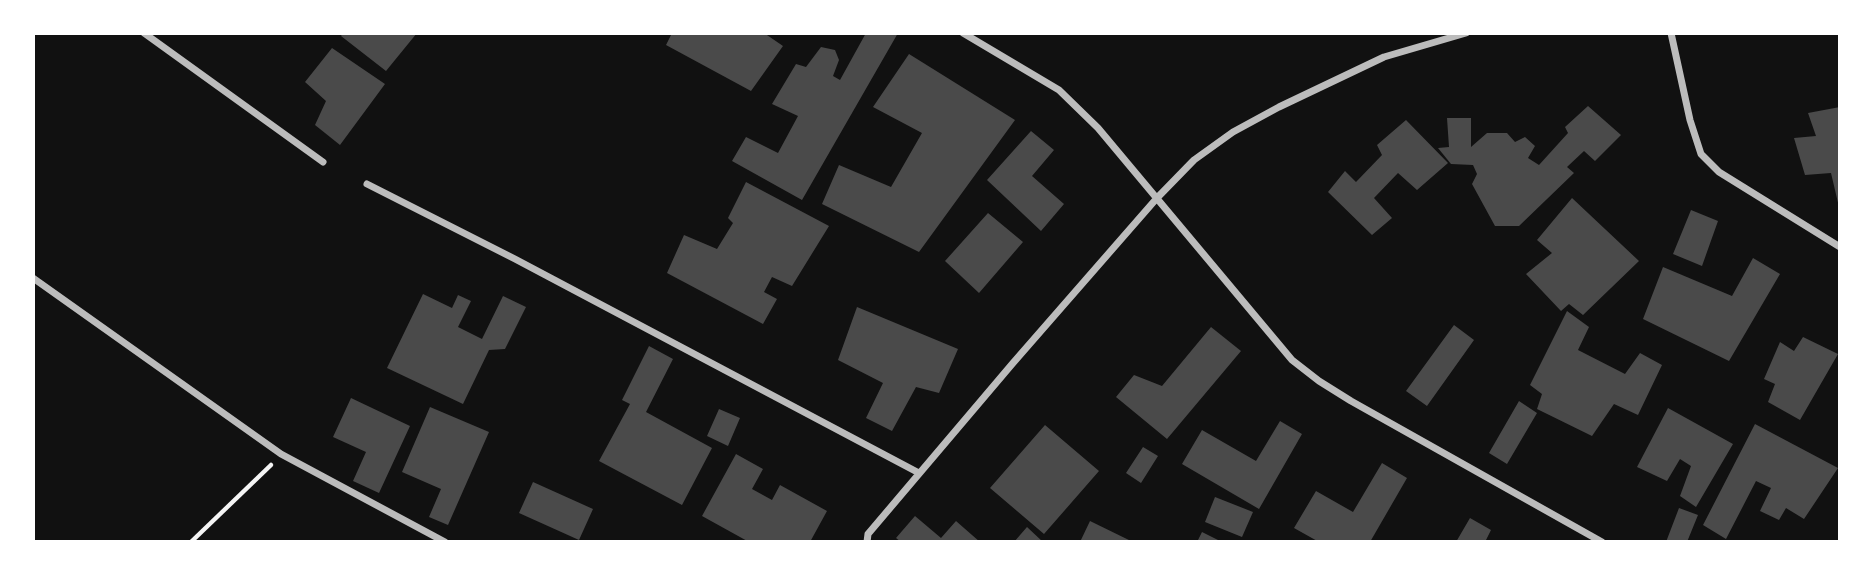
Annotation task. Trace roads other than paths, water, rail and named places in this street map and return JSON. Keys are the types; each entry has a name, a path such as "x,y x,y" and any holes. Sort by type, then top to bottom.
{"street":[{"path":"144,33 323,162"},
{"path":"963,33 1059,90 1098,128 1283,350 1310,374 1351,401 1602,542"},
{"path":"867,542 868,534 919,473 1157,198 1194,160 1233,132 1279,107 1384,57 1466,33"},
{"path":"1671,33 1689,120 1701,154 1718,172 1840,247"},
{"path":"367,184 515,259 919,473"},
{"path":"33,278 281,454 445,542"}]}
